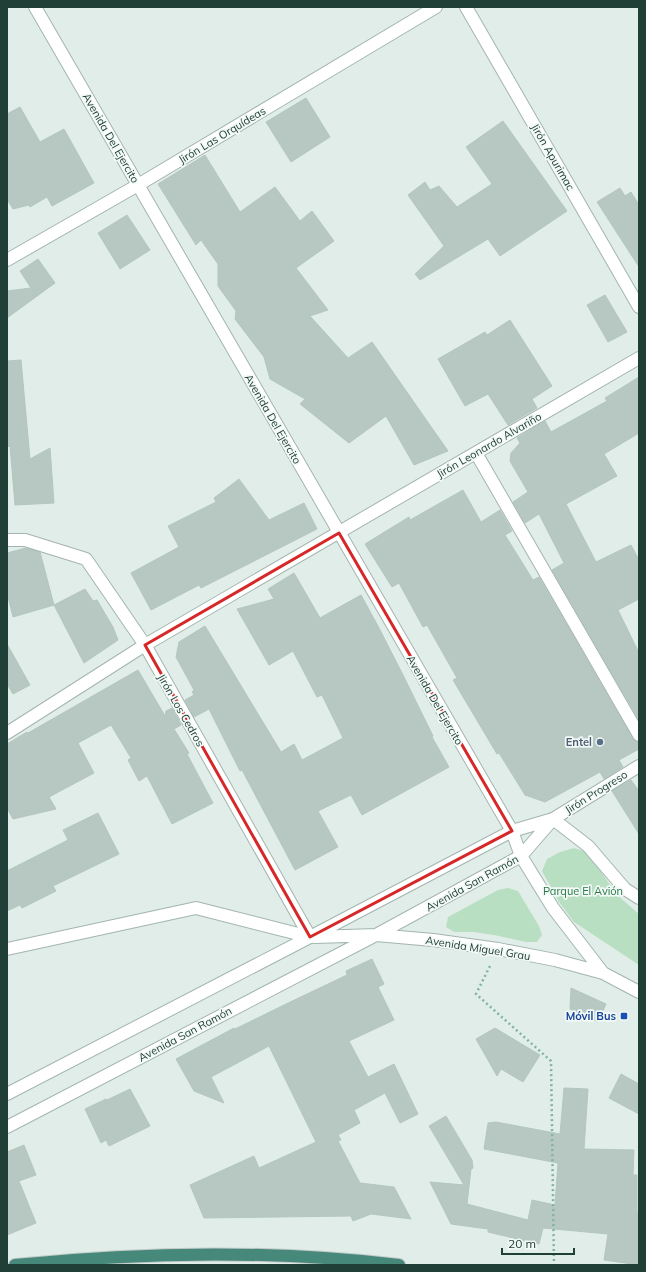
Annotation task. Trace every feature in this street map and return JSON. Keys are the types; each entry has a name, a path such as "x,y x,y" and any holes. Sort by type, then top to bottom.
{"highway":[{"path":"15,1265 72,1259 124,1261 222,1255 324,1259 399,1265"}],"street":[{"name":"Avenida Del Ejercito","path":"35,7 512,831 521,856 553,908 603,973"},
{"name":"Jirón Las Orquídeas","path":"7,260 138,185 436,7"},
{"name":"Jirón Apurimac","path":"466,7 639,307"},
{"name":"Jirón Leonardo Alvariño","path":"7,733 144,645 639,358"},
{"path":"476,453 639,735"},
{"name":"Jirón Los Cedros","path":"7,540 25,540 86,559 144,645 310,937"},
{"name":"Jirón Progreso","path":"553,819 639,766"},
{"path":"7,1094 512,831 553,819 588,846 625,889 639,898"},
{"name":"Avenida San Ramón","path":"7,1127 376,935 521,856 553,819"},
{"path":"7,949 196,908 310,937"},
{"name":"Avenida Miguel Grau","path":"310,937 376,935 433,940 498,949 555,960 603,973 639,992"}],"path":[{"path":"498,949 476,994 552,1061 554,1265"}],"highlighted area":[{"path":"339,533 512,831 310,937 145,645"}],"green space":[{"name":"Parque El Avión","path":"574,848 584,851 597,866 617,895 639,914 639,965 574,922 559,902 542,871 547,859 560,852"},
{"path":"508,888 518,891 539,926 542,935 537,942 526,942 473,932 454,932 446,927 448,917 498,890"}],"building":[{"path":"306,98 330,137 291,162 266,122"},
{"path":"20,107 40,142 64,129 94,183 52,206 47,197 30,207 29,205 13,209 7,199 7,114"},
{"path":"503,121 567,211 500,256 488,239 420,280 415,274 444,246 408,195 425,182 430,190 439,186 457,207 492,184 466,147"},
{"path":"205,155 240,212 275,187 300,221 312,211 334,241 296,268 328,310 310,316 348,358 372,342 448,451 414,465 386,416 349,443 300,404 305,399 270,379 264,357 235,319 236,311 218,286 218,264 201,240 196,245 158,184"},
{"path":"620,188 625,196 631,192 639,205 639,267 597,202"},
{"path":"127,215 150,250 120,269 98,233"},
{"path":"38,259 55,283 7,318 7,291 31,288 20,271"},
{"path":"605,295 627,332 608,342 587,305"},
{"path":"510,320 552,386 532,399 537,408 508,425 488,394 465,406 438,359 485,332 487,335"},
{"path":"21,360 30,459 50,448 54,503 15,505 10,446 7,447 7,361"},
{"path":"639,377 639,433 604,454 617,476 566,504 596,562 631,545 639,560 639,599 618,610 639,653 639,720 552,570 564,563 539,514 525,523 513,502 528,492 510,461 511,453 520,443 517,438 545,421 551,432 607,401 605,398"},
{"path":"239,479 269,520 304,503 317,529 201,588 199,585 151,610 131,573 179,547 168,526 216,502 214,498"},
{"path":"463,490 481,522 500,510 512,531 505,535 533,580 539,577 633,739 636,742 639,742 639,749 619,760 623,767 604,779 600,772 545,802 525,795 499,753 497,754 453,680 457,678 427,625 423,627 399,583 392,587 365,544 409,517 410,520"},
{"path":"26,548 40,552 54,605 13,617 7,593 7,553"},
{"path":"294,573 320,618 361,595 403,675 433,736 432,737 449,767 362,815 351,795 318,811 338,847 295,870 242,770 240,771 209,709 194,717 185,700 194,695 192,692 194,690 176,657 179,642 205,626 281,752 294,744 302,760 343,738 322,695 317,697 293,651 269,665 237,609 274,599 268,589"},
{"path":"85,589 93,601 97,600 113,627 118,640 84,663 54,605"},
{"path":"7,644 30,685 13,694 7,684"},
{"path":"138,670 165,716 166,711 172,708 181,725 174,729 189,753 187,754 213,803 172,824 147,776 139,781 128,760 131,758 111,725 78,743 94,773 49,797 56,809 13,819 7,808 7,744"},
{"path":"631,780 639,791 639,834 612,791"},
{"path":"98,813 119,854 53,886 56,891 22,908 20,905 7,911 7,871 68,840 63,830"},
{"path":"372,959 384,984 378,987 394,1020 349,1041 368,1077 394,1064 418,1114 400,1123 385,1093 354,1110 360,1123 338,1135 341,1140 338,1141 360,1183 394,1187 411,1219 371,1214 353,1221 351,1216 204,1218 190,1185 254,1156 259,1168 316,1142 269,1046 211,1077 224,1103 194,1091 176,1059 234,1028 235,1029 347,975 346,971"},
{"path":"571,988 606,1004 598,1022 570,1009"},
{"path":"495,1028 540,1055 523,1082 501,1069 497,1076 476,1039"},
{"path":"621,1074 639,1084 639,1114 609,1098"},
{"path":"564,1088 588,1089 584,1149 634,1150 633,1175 637,1175 637,1213 639,1213 639,1265 604,1260 608,1234 543,1228 539,1244 488,1232 488,1229 451,1224 430,1182 464,1185 429,1126 446,1116 472,1160 473,1168 471,1169 467,1204 528,1220 532,1200 555,1205 558,1163 484,1149 488,1123 496,1122 560,1134"},
{"path":"130,1089 150,1126 109,1146 106,1140 101,1143 85,1109"},
{"path":"24,1145 36,1175 19,1181 36,1223 7,1235 7,1152"}],"place":[{"name":"Entel","path":"600,742"},
{"name":"Móvil Bus","path":"624,1016"}]}
